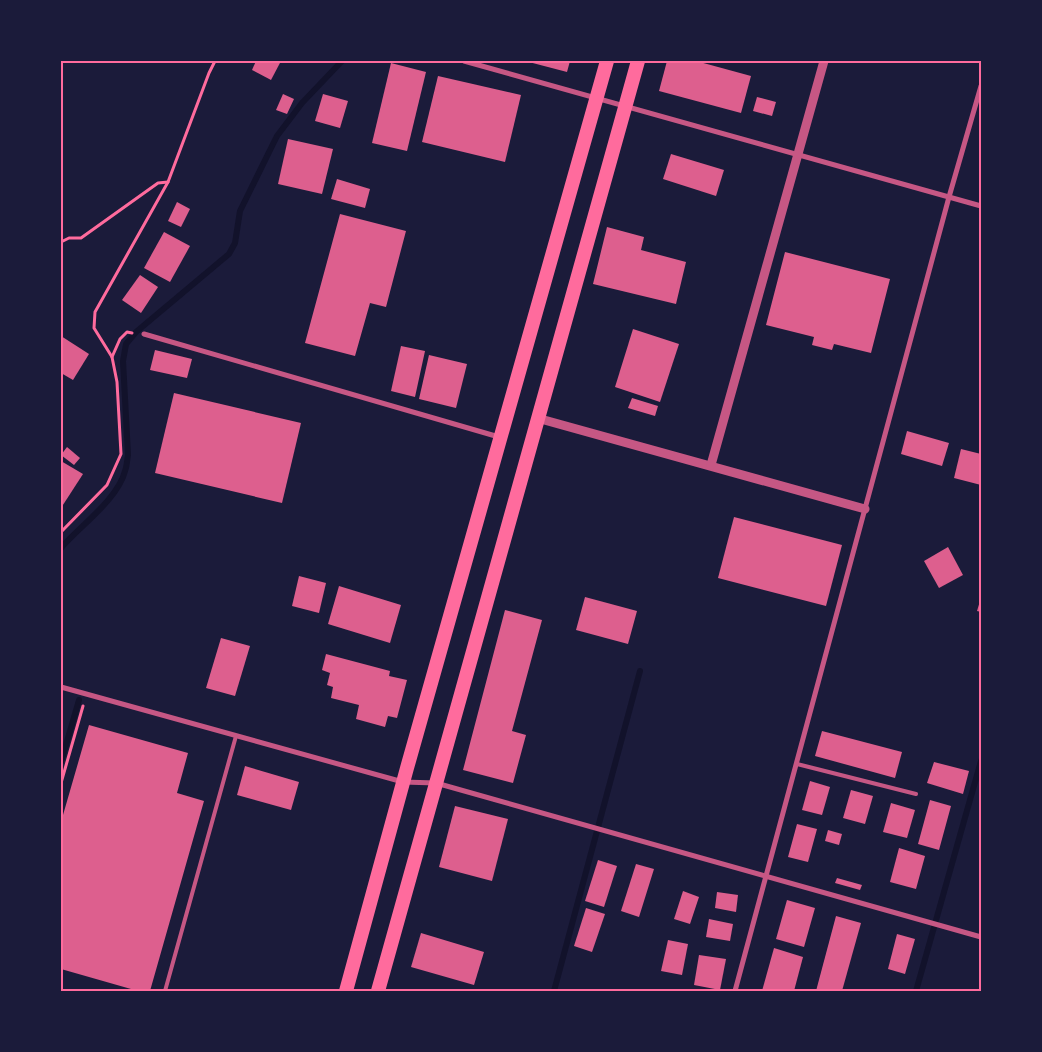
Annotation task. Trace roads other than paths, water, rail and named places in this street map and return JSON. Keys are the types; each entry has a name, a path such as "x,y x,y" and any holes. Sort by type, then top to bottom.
{"highway":[{"path":"346,991 403,782 607,61"},
{"path":"378,991 638,61"}],"street":[{"path":"464,61 981,206"},
{"path":"711,465 824,61"},
{"path":"735,991 949,197 981,86"},
{"path":"144,334 501,437"},
{"path":"537,418 865,509"},
{"path":"61,687 403,782 436,784 981,937"}],"lane":[{"path":"165,991 236,736"},
{"path":"797,764 916,794"}],"waterway":[{"path":"61,548 107,502 115,492 126,469 128,455 123,361 126,344 136,332 229,254 235,243 240,211 277,136 302,103 342,61"},
{"path":"554,991 640,671"},
{"path":"61,762 79,700"},
{"path":"916,991 981,761"}]}
